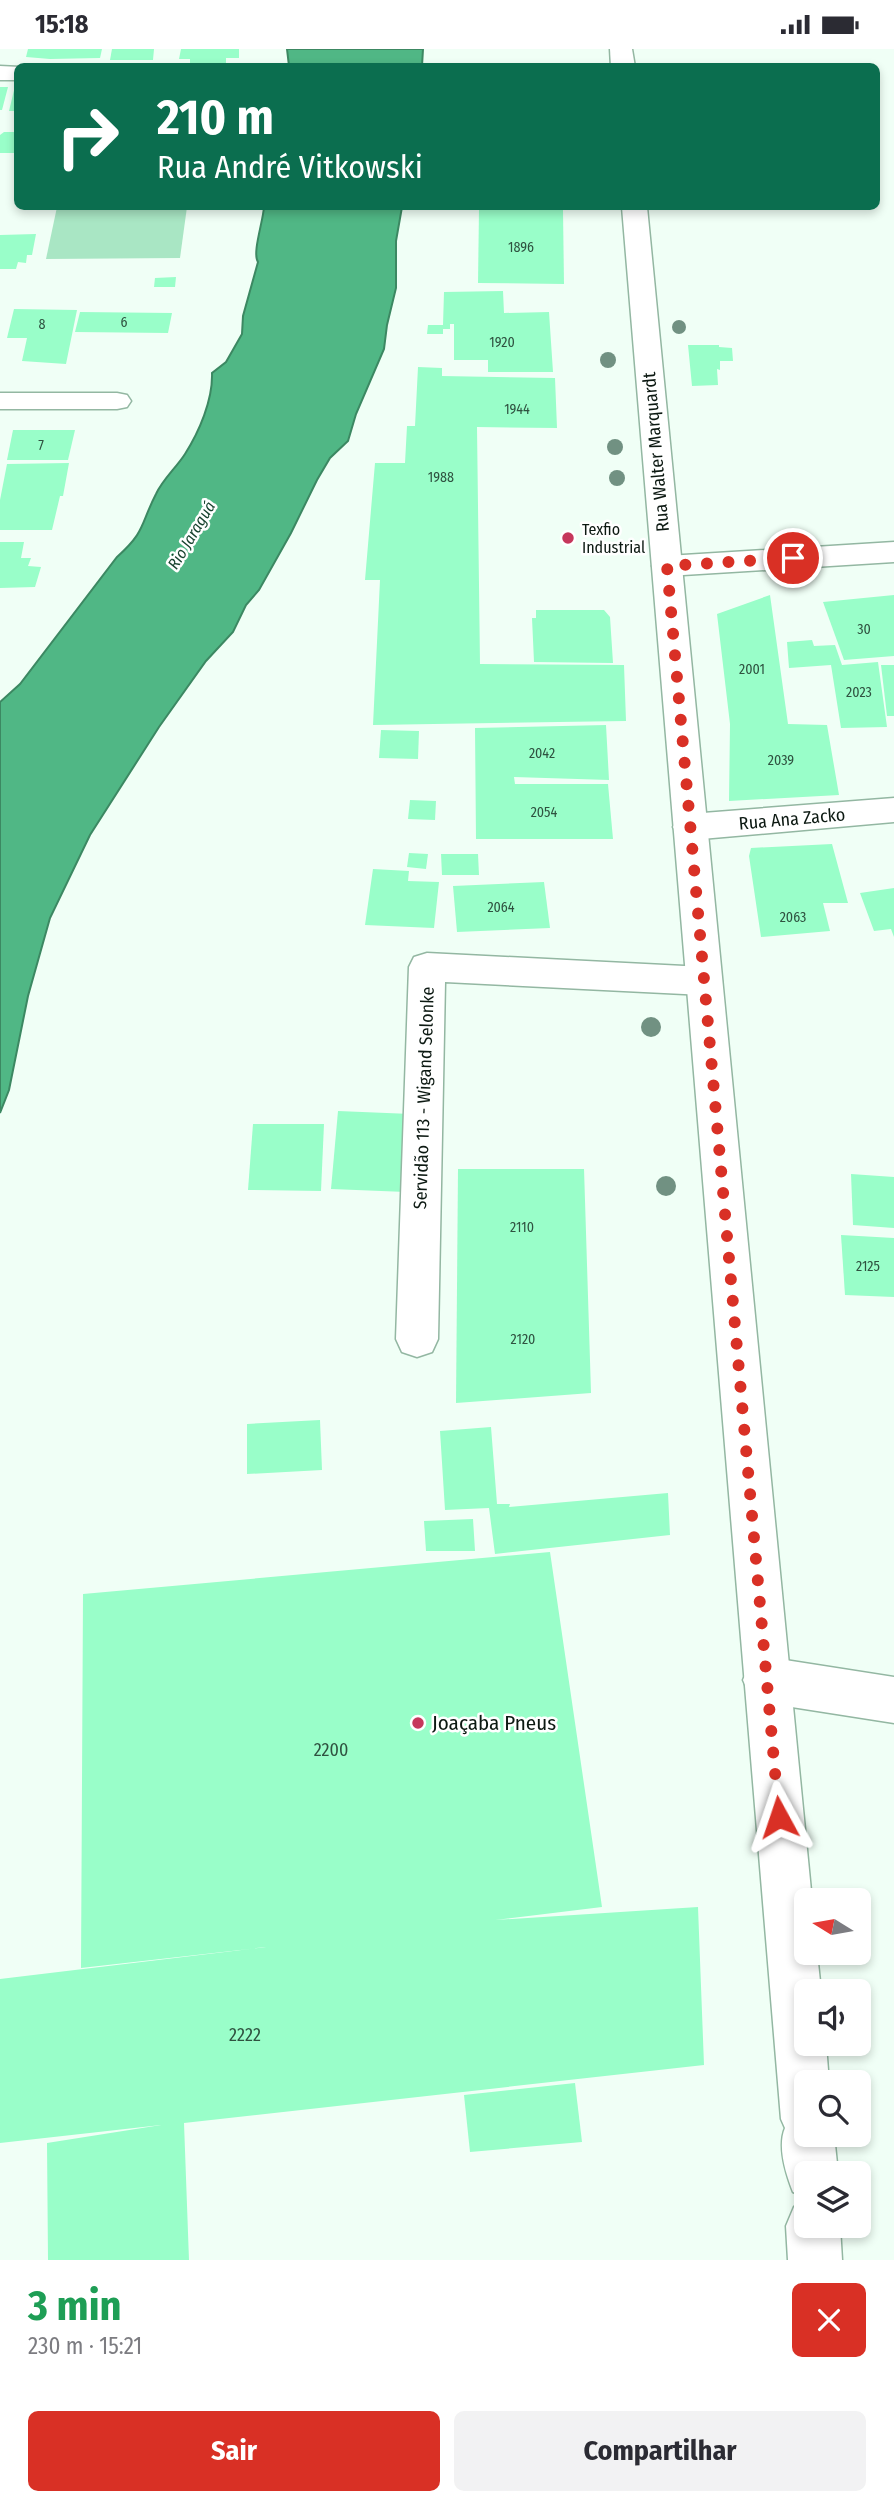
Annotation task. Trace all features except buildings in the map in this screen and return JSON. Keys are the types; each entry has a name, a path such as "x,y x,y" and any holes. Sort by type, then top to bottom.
{"main road":[{"name":"Rua Walter Marquardt","path":"635,210 802,2070"},
{"path":"0,401 117,401"},
{"path":"667,566 894,552"},
{"name":"Rua Ana Zacko","path":"690,827 894,810"},
{"name":"Servidão 113 - Wigand Selonke","path":"417,1339 427,967 704,981"},
{"path":"766,1679 894,1700"},
{"path":"814,2238 815,2260"}],"shaded area":[{"path":"56,210 187,210 180,258 46,259"}],"water":[{"path":"287,49 423,49 422,63 289,63"},
{"name":"Rio Jaraguá","path":"263,210 401,210 396,241 396,288 384,349 356,414 348,441 330,458 259,590 246,605 233,632 206,661 159,727 90,835 50,918 28,996 9,1090 0,1113 0,702 20,684 117,557 133,541 159,489 185,454 208,405 212,373 226,362 242,334 243,316 258,262 257,245"}],"place":[{"name":"Texfio Industrial","path":"568,538"},
{"name":"Joaçaba Pneus","path":"418,1723"}],"route":[{"path":"779,1817 667,566 793,558"}]}
